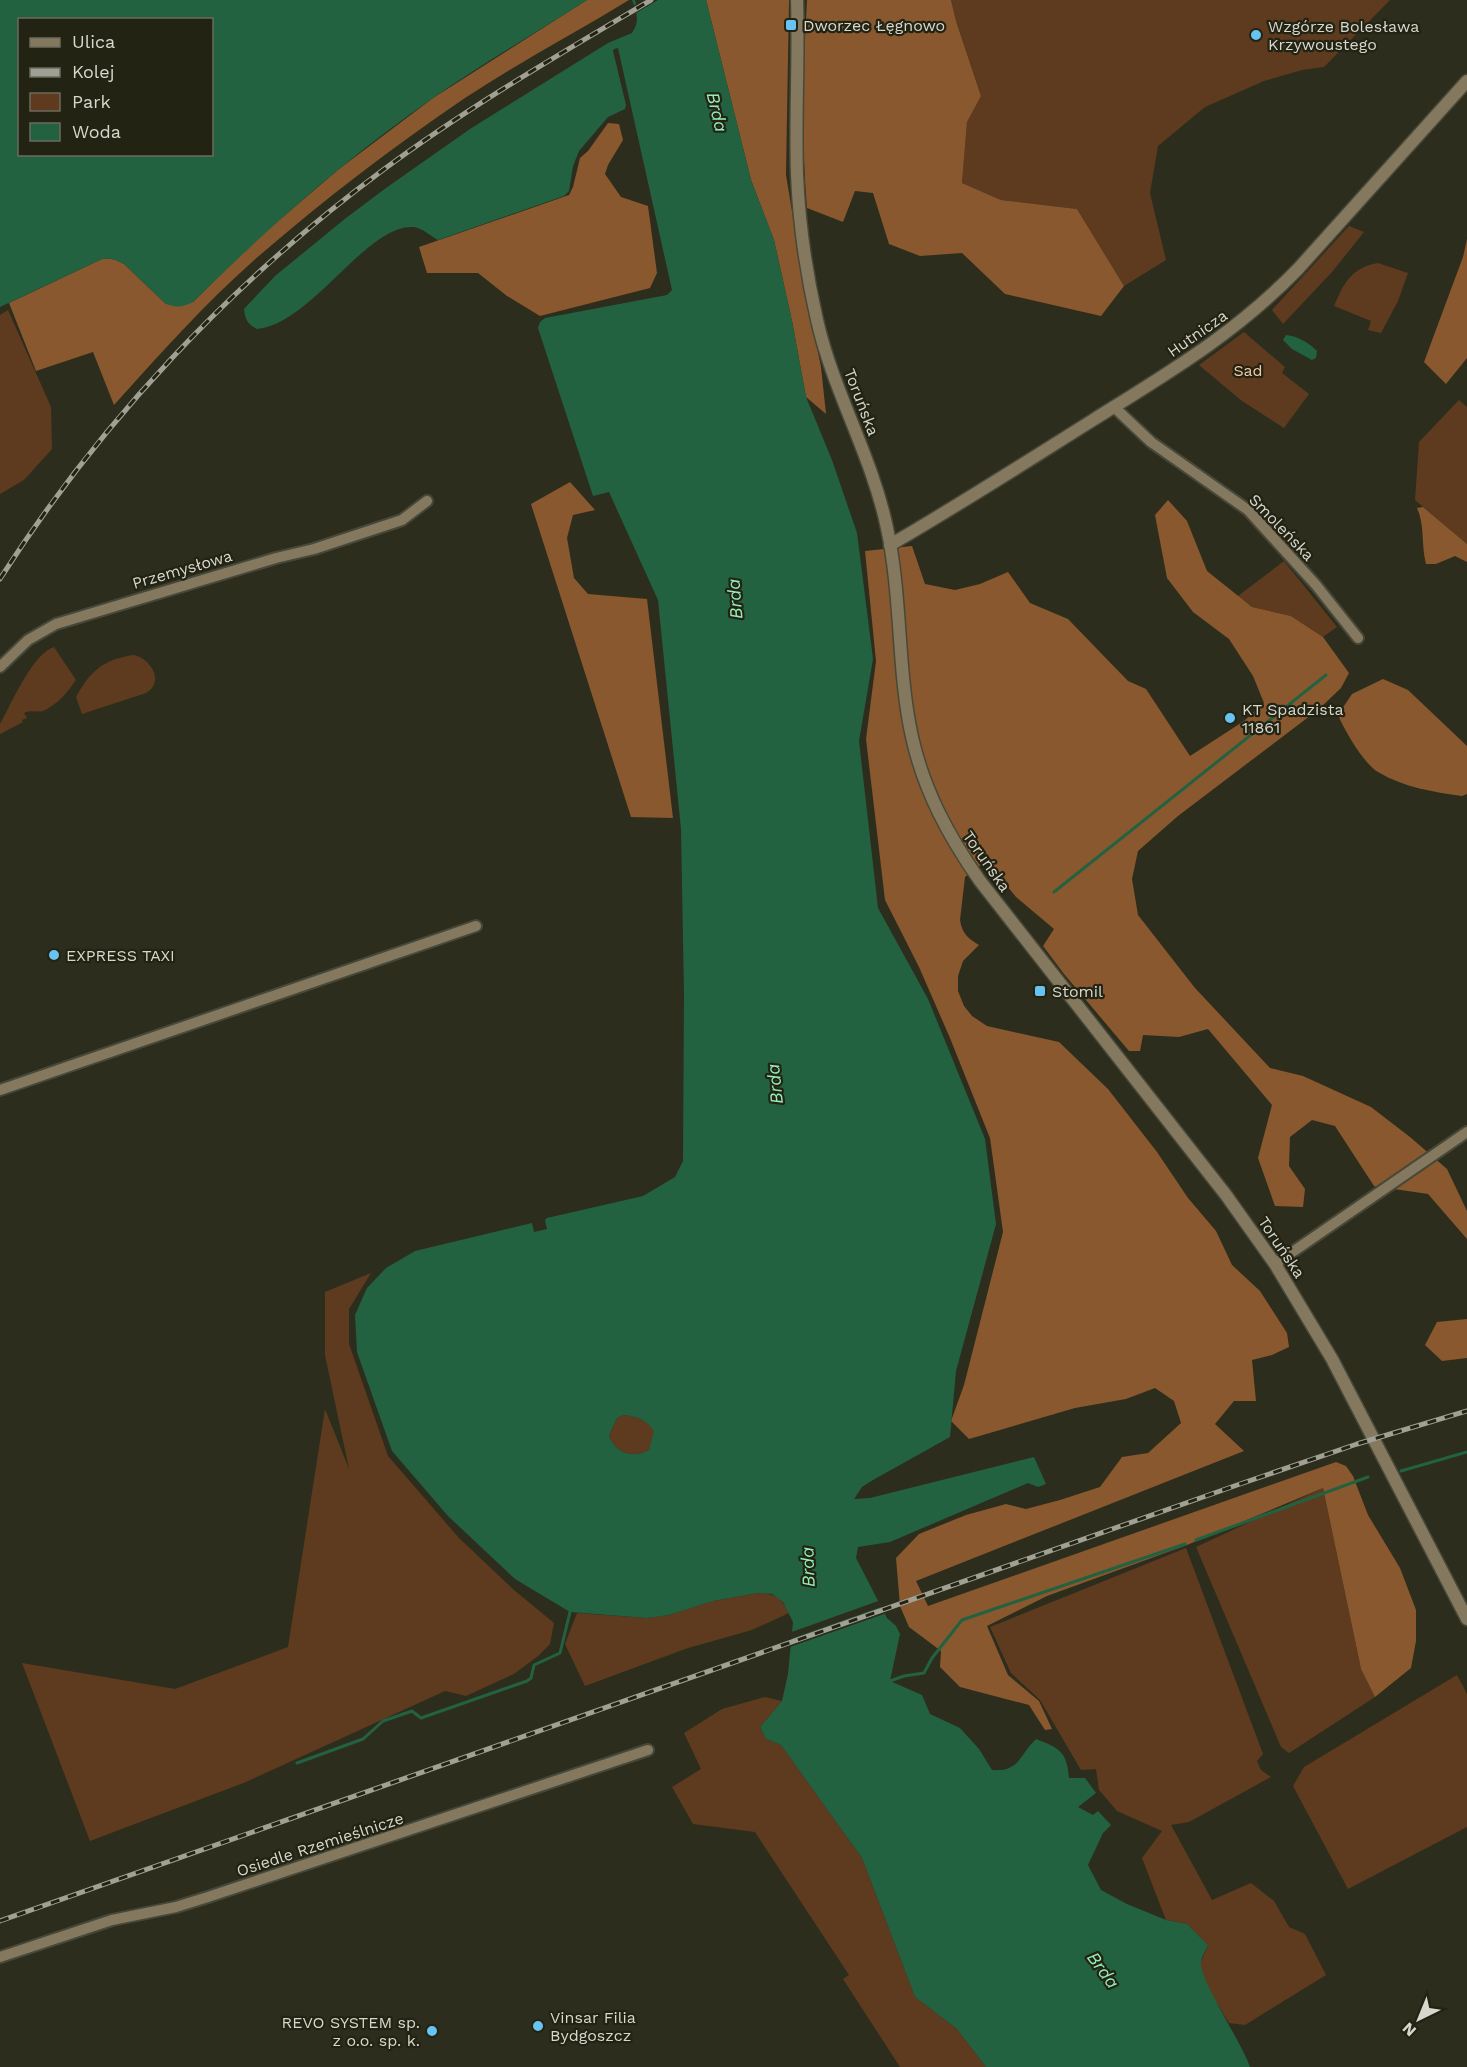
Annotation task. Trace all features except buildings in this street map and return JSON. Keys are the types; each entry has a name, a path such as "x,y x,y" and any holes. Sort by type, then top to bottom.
{"street":[{"name":"Toruńska","path":"797,0 797,172 801,228 810,289 823,344 877,490 890,545 905,691 912,736 924,780 941,820 980,881 1227,1195 1275,1263 1331,1357 1467,1619"},
{"name":"Hutnicza","path":"890,545 955,507 1211,345 1269,298 1298,269 1467,81"},
{"name":"Smoleńska","path":"1114,407 1151,442 1248,510 1301,568 1358,638"},
{"name":"Przemysłowa","path":"0,667 28,640 56,624 386,526 402,520 427,501"},
{"path":"0,1090 476,926"},
{"path":"1275,1263 1467,1132"},
{"name":"Osiedle Rzemieślnicze","path":"0,1958 112,1920 176,1907 648,1750"}],"green space":[{"path":"951,0 1390,0 1324,67 1302,70 1264,81 1205,107 1158,146 1150,193 1166,260 1124,286 1077,209 1001,200 962,183 967,122 981,96"},
{"name":"Sad","path":"1349,226 1364,232 1332,272 1283,324 1272,310"},
{"path":"1378,263 1408,273 1398,301 1381,333 1368,330 1371,321 1334,306 1341,290 1355,273"},
{"path":"8,310 51,407 52,449 24,480 0,494 0,315"},
{"name":"Sad","path":"1244,332 1285,367 1282,373 1309,394 1284,428 1242,401 1199,365"},
{"path":"1459,400 1467,407 1467,544 1415,500 1419,442"},
{"path":"1284,561 1337,627 1323,637 1291,616 1252,607 1238,596"},
{"path":"54,647 76,680 66,694 53,705 43,711 24,713 27,718 22,720 23,722 0,734 0,724 23,680 38,659"},
{"path":"134,655 146,661 154,671 155,683 152,688 146,693 82,714 76,697 93,673 106,663"},
{"path":"371,1273 349,1309 349,1344 388,1456 459,1538 514,1590 554,1623 550,1644 514,1674 466,1696 445,1691 246,1782 90,1841 22,1663 175,1689 288,1647 325,1409 349,1469 325,1355 325,1292"},
{"path":"623,1415 641,1419 655,1431 649,1450 631,1454 615,1446 609,1435 617,1418"},
{"path":"1323,1488 1361,1669 1375,1697 1289,1753 1281,1747 1196,1547"},
{"path":"1186,1548 1263,1754 1257,1761 1261,1770 1271,1777 1189,1822 1171,1825 1212,1900 1251,1883 1274,1901 1289,1927 1305,1934 1326,1975 1245,2025 1229,2023 1206,1985 1200,1964 1208,1945 1187,1924 1166,1920 1142,1858 1162,1831 1117,1811 1099,1790 1096,1769 1081,1770 1040,1700 1011,1673 990,1627"},
{"path":"758,1593 777,1597 789,1613 752,1630 688,1648 585,1686 565,1644 577,1613 647,1618 669,1615 713,1601"},
{"path":"1457,1675 1467,1694 1467,1827 1348,1889 1293,1786 1304,1767"},
{"path":"765,1697 782,1701 760,1727 766,1739 781,1745 862,1858 915,1997 957,2029 986,2067 900,2067 843,1979 849,1975 755,1832 693,1824 672,1787 701,1769 684,1733 722,1709"}],"shaded area":[{"path":"587,0 629,0 465,98 335,193 260,255 221,291 114,405 93,352 36,371 9,303 102,259 116,260 124,264 166,304 193,302 257,239 339,169 433,98"},
{"path":"706,0 789,0 786,175 806,295 821,367 826,414 806,397 774,240 751,180"},
{"path":"807,0 951,0 981,96 967,122 962,183 1001,200 1077,209 1124,286 1101,316 1005,294 962,253 920,256 889,244 873,193 855,191 843,222 807,208 803,104"},
{"path":"608,123 619,124 623,140 605,174 621,197 648,206 657,273 650,288 540,316 507,296 478,273 427,273 419,247 569,195 580,158 588,151"},
{"path":"1467,239 1467,358 1446,384 1424,362 1463,257"},
{"path":"570,482 595,510 573,515 567,538 574,578 588,594 647,599 673,818 631,817 531,504"},
{"path":"1168,500 1187,521 1207,571 1252,607 1291,616 1323,637 1349,673 1341,688 1319,709 1178,816 1138,851 1132,879 1138,915 1195,988 1270,1068 1303,1076 1371,1107 1447,1169 1467,1211 1467,1239 1428,1194 1374,1186 1335,1126 1312,1120 1290,1137 1289,1166 1305,1189 1303,1207 1275,1206 1258,1158 1272,1105 1208,1029 1179,1037 1143,1035 1140,1051 1129,1051 1043,946 1054,929 982,864 965,877 961,925 966,936 979,945 963,961 958,976 958,991 964,1006 972,1016 987,1026 1059,1042 1108,1089 1157,1152 1188,1198 1216,1231 1232,1265 1260,1291 1287,1333 1289,1347 1272,1355 1252,1360 1256,1401 1234,1401 1215,1424 1244,1451 916,1581 928,1606 1336,1462 1346,1466 1353,1476 1368,1515 1400,1568 1416,1610 1416,1641 1411,1668 1375,1697 1361,1669 1323,1488 1187,1545 1047,1596 987,1626 1008,1675 1039,1701 1052,1729 1045,1730 1029,1705 960,1687 940,1667 941,1651 909,1627 900,1606 896,1558 919,1534 966,1515 1006,1504 1026,1509 1100,1487 1122,1457 1148,1453 1181,1423 1174,1401 1155,1388 1126,1399 1075,1408 969,1439 951,1421 964,1385 1003,1232 990,1138 919,967 885,900 866,739 876,661 865,551 912,546 925,584 955,590 980,584 1008,572 1030,603 1068,619 1128,681 1146,689 1190,756 1244,721 1264,703 1253,676 1229,639 1193,612 1167,578 1155,515"},
{"path":"1423,507 1467,544 1467,562 1455,556 1436,564 1426,564 1421,521 1417,508"},
{"path":"1383,679 1408,690 1467,746 1467,794 1462,796 1440,793 1398,782 1372,768 1361,754 1338,715 1352,694"},
{"path":"1467,1319 1467,1358 1442,1361 1425,1345 1437,1322"}],"water":[{"path":"0,0 587,0 452,85 369,145 279,221 193,302 180,306 166,304 124,264 116,260 102,259 0,307"},
{"name":"Brda","path":"632,0 706,0 751,180 774,240 806,397 832,460 857,533 873,659 859,741 878,908 928,999 985,1139 996,1224 956,1371 950,1437 862,1487 854,1499 870,1498 1034,1457 1046,1484 1038,1487 1028,1483 890,1542 858,1547 856,1558 887,1618 896,1626 900,1634 890,1681 922,1695 930,1714 960,1728 979,1749 992,1770 1001,1770 1014,1765 1036,1739 1061,1752 1066,1762 1069,1778 1085,1778 1096,1793 1078,1807 1093,1815 1098,1811 1111,1825 1103,1833 1088,1865 1101,1890 1127,1904 1166,1920 1187,1924 1208,1945 1201,1962 1206,1982 1250,2067 986,2067 957,2029 915,1997 862,1858 781,1745 766,1739 760,1727 782,1701 788,1674 793,1622 783,1602 772,1594 758,1593 713,1601 669,1615 647,1618 570,1612 515,1579 448,1516 392,1451 357,1352 355,1315 367,1288 386,1268 415,1251 532,1223 534,1232 547,1229 545,1220 547,1218 643,1196 675,1177 683,1161 684,994 681,829 658,600 609,492 593,496 538,328 540,322 545,318 667,295 672,290 618,48 613,51 625,109 608,117 579,151 573,166 569,191 564,196 438,240 414,227 396,230 377,241 298,310 278,323 257,329 248,321 244,309 275,276 386,188 470,129 608,43 632,33 637,21","holes":["623,1415 645,1421 654,1431 649,1450 631,1454 615,1446 609,1435 617,1418"]},
{"path":"1286,335 1299,338 1310,345 1317,351 1316,358 1312,360 1292,349 1283,340"}],"pier":[{"path":"635,0 658,0 636,13"},
{"path":"881,1600 884,1606 788,1640 789,1633"},
{"path":"884,1607 887,1613 787,1648 788,1641"}],"waterway":[{"path":"1054,892 1326,675"},
{"path":"1401,1471 1467,1452"},
{"path":"1196,1540 1368,1477"},
{"path":"890,1681 924,1673 932,1658 962,1620 1185,1544"},
{"path":"297,1763 363,1739 383,1721 412,1711 421,1718 527,1681 531,1678 534,1665 560,1653 570,1612"}],"railway":[{"path":"0,579 81,464 126,410 222,307 274,259 383,170 448,124 651,0"},
{"path":"0,1921 1240,1484 1357,1444 1467,1411"}],"place":[{"name":"Dworzec Łęgnowo","path":"791,25"},
{"name":"Wzgórze Bolesława Krzywoustego","path":"1256,35"},
{"name":"KT Spadzista 11861","path":"1230,718"},
{"name":"EXPRESS TAXI","path":"54,955"},
{"name":"Stomil","path":"1040,991"},
{"name":"Vinsar Filia Bydgoszcz","path":"538,2026"},
{"name":"REVO SYSTEM sp. z o.o. sp. k.","path":"432,2031"}]}
